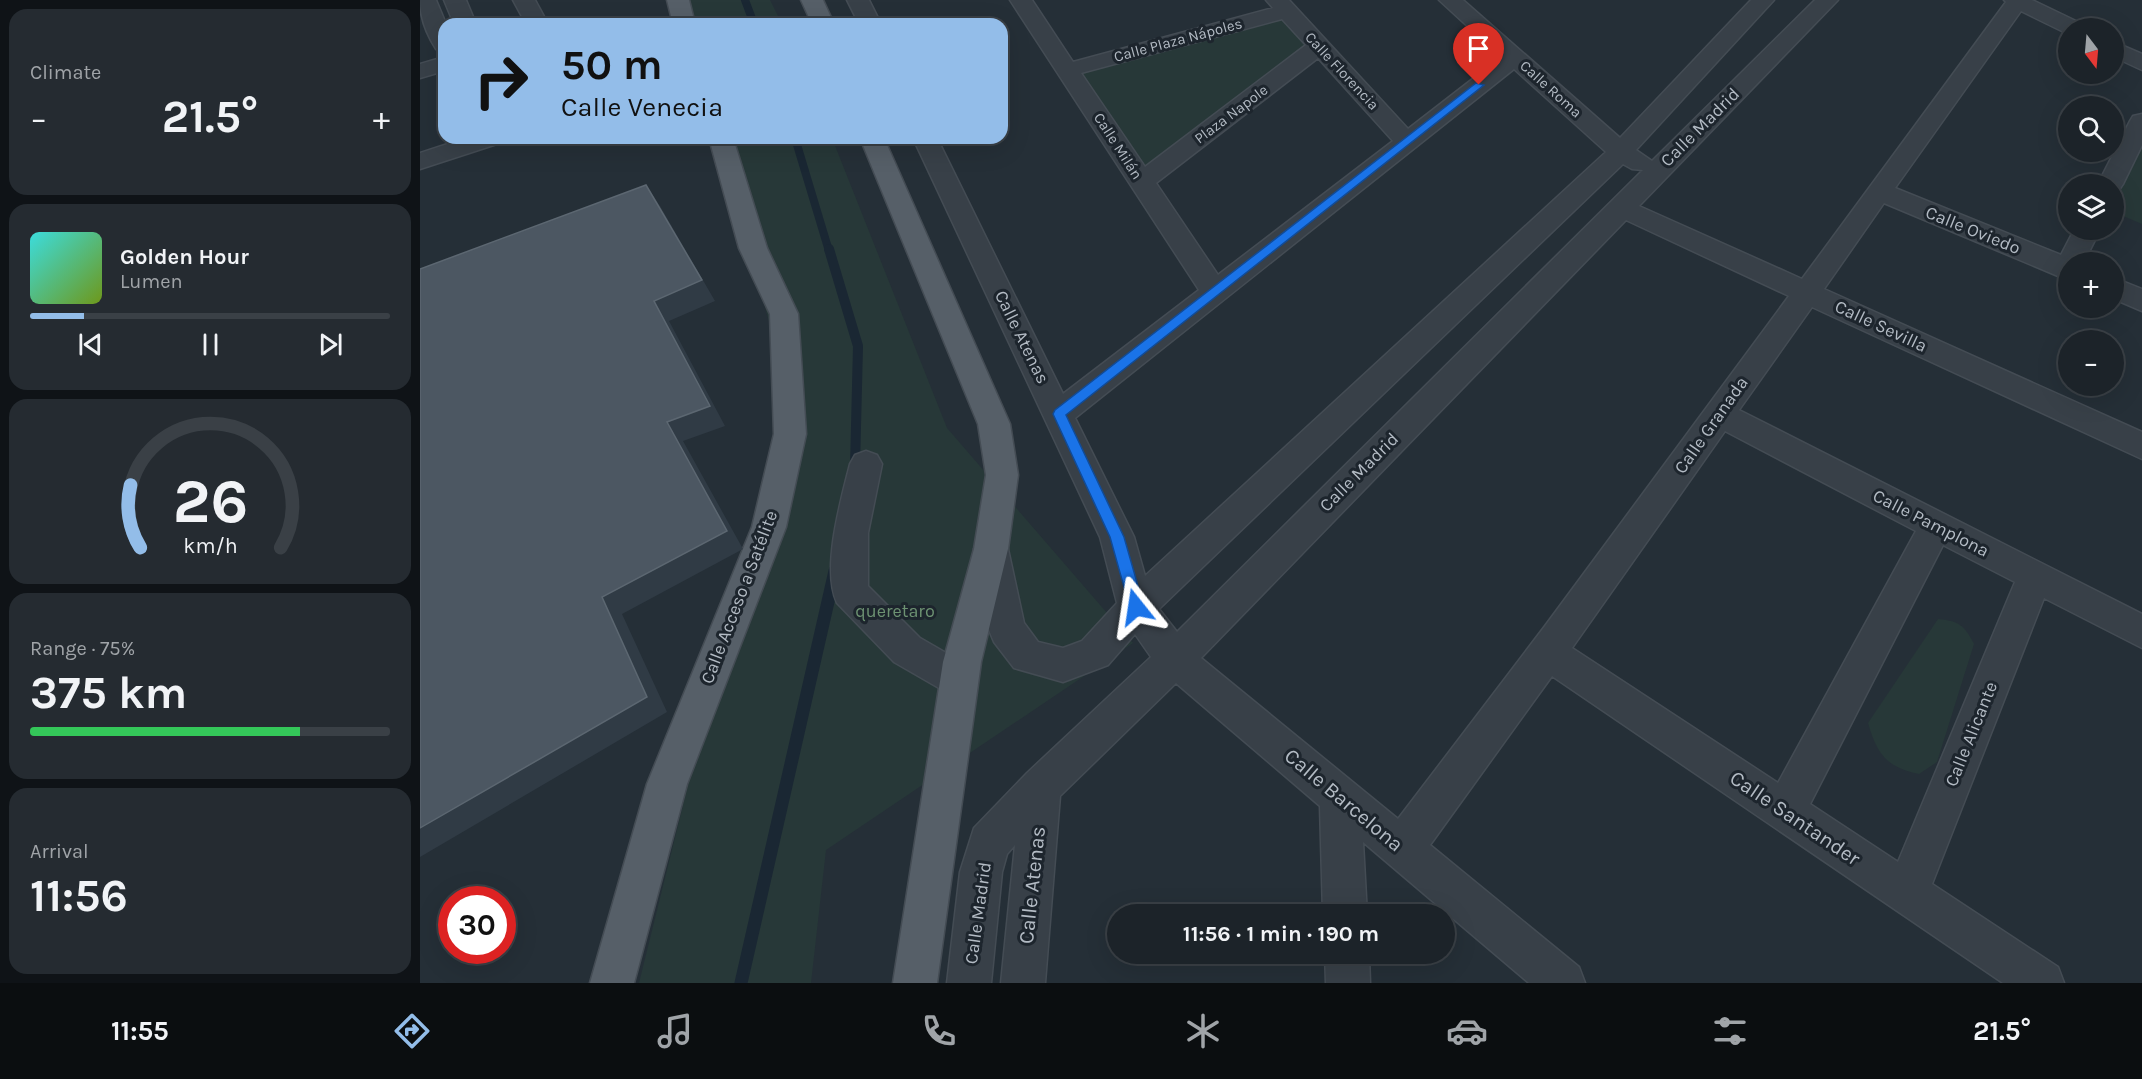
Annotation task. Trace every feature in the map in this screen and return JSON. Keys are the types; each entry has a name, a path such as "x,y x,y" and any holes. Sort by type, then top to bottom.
{"main road":[{"path":"678,0 682,18"},
{"path":"812,0 820,18"},
{"name":"Calle Acceso a Satélite","path":"612,983 666,784 769,527 790,434 784,314 753,248 724,144"},
{"path":"875,144 994,424 1002,475 991,549 959,680 915,983"}],"street":[{"path":"423,0 438,31"},
{"path":"455,0 462,18"},
{"path":"524,0 534,18"},
{"path":"858,0 867,18"},
{"name":"Calle Milán","path":"1021,0 1215,292"},
{"name":"Calle Roma","path":"1450,0 1621,152 1656,171"},
{"path":"991,549 1007,630 1027,656 1063,665 1095,653 1136,607 1621,152 1763,0"},
{"name":"Calle Madrid","path":"969,983 981,872 989,843 1041,788 1175,658 1827,0"},
{"path":"2016,1 2058,21"},
{"name":"Calle Granada","path":"1402,848 1549,653 2016,1"},
{"name":"Calle Plaza Nápoles","path":"1068,70 1282,5"},
{"name":"Calle Florencia","path":"1282,5 1407,142"},
{"name":"Plaza Napole","path":"1142,181 1319,46"},
{"path":"2124,54 2142,63"},
{"path":"1059,414 1516,57"},
{"path":"420,71 438,66"},
{"path":"2115,174 2142,121"},
{"path":"420,161 472,144"},
{"name":"Calle Atenas","path":"928,144 1117,537 1136,607"},
{"name":"Calle Oviedo","path":"1878,192 2058,263"},
{"name":"Calle Sevilla","path":"1620,207 2142,446"},
{"path":"2124,293 2142,301"},
{"name":"Calle Pamplona","path":"1719,414 2142,632"},
{"path":"866,464 851,533 850,592 908,650 959,680"},
{"path":"1785,811 1936,526"},
{"name":"Calle Alicante","path":"1907,893 2035,575"},
{"name":"Calle Barcelona","path":"1136,607 1175,658 1563,983"},
{"name":"Calle Santander","path":"1549,653 2042,983"},
{"name":"Calle Atenas","path":"1023,983 1041,788"},
{"path":"1340,797 1345,904"},
{"path":"1347,964 1348,983"}],"green space":[{"path":"678,0 770,0 779,18 682,18"},
{"path":"1287,11 1319,46 1142,181 1068,70"},
{"path":"2142,124 2142,224 2124,216 2124,174 2116,174"},
{"name":"queretaro","path":"719,144 834,144 947,428 1133,643 826,850 811,983 639,983 787,385"},
{"path":"1938,619 1960,625 1974,644 1937,762 1919,774 1898,767 1884,758 1875,743 1868,723"}],"building":[{"path":"646,185 702,280 654,301 710,406 667,422 727,531 602,597 647,697 420,828 420,269"}],"waterway":[{"path":"745,0 752,18"},
{"path":"797,144 829,251"},
{"path":"829,249 858,346 855,467"},
{"path":"741,983 835,571"}],"route":[{"path":"1136,607 1117,537 1059,414 1479,85"}]}
